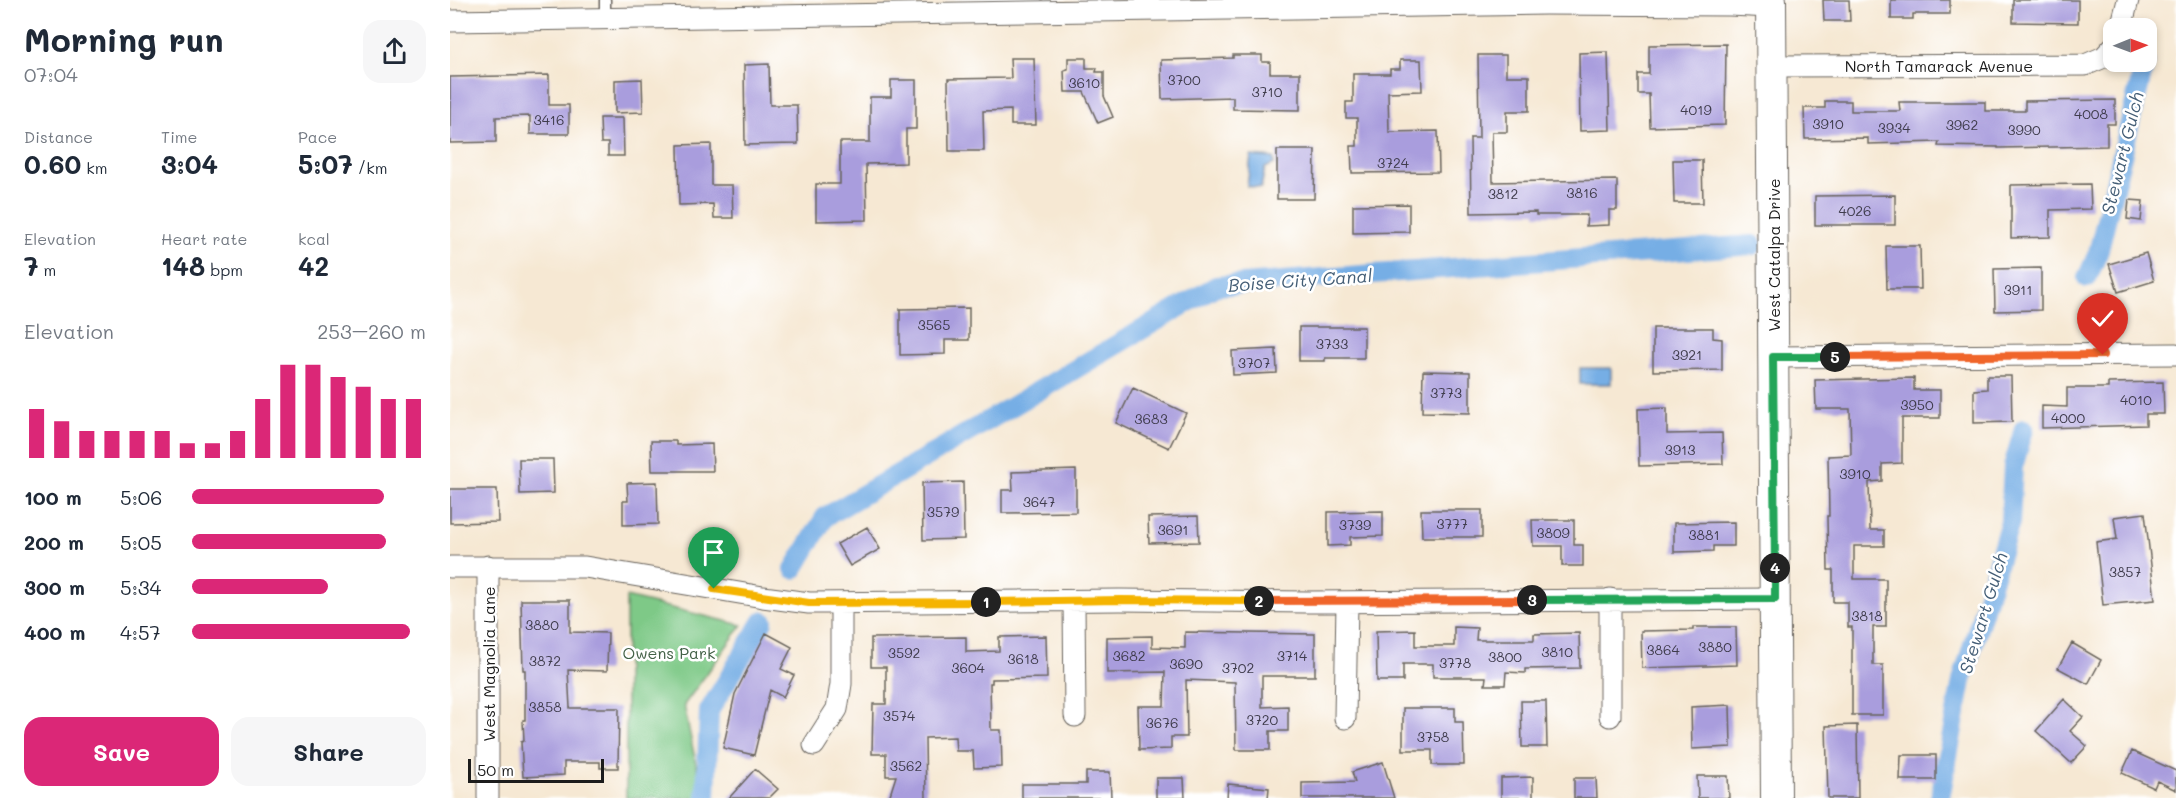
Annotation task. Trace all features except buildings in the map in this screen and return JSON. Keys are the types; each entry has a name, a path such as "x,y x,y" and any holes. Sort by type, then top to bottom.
{"street":[{"path":"2124,18 2128,0"},
{"path":"450,21 605,9 1771,3"},
{"name":"West Catalpa Drive","path":"1771,3 1776,798"},
{"name":"North Tamarack Avenue","path":"1772,66 2085,64 2103,54"},
{"path":"1773,357 2176,354"},
{"name":"West Magnolia Lane","path":"488,566 488,798"},
{"path":"450,567 585,567 809,603 1775,599"},
{"path":"1610,599 1610,716"},
{"path":"1074,601 1075,716"},
{"path":"1345,718 1347,602"},
{"path":"814,745 837,709 840,693 841,603"}],"green space":[{"name":"Owens Park","path":"626,597 742,625 684,705 703,798 626,798"}],"water":[{"path":"1251,156 1274,158 1274,164 1265,168 1261,188 1247,186"},
{"path":"1580,368 1611,368 1611,384 1580,384"}],"waterway":[{"name":"Stewart Gulch","path":"2087,278 2098,253 2143,72"},
{"name":"Boise City Canal","path":"794,569 825,517 1216,286 1753,245"},
{"name":"Stewart Gulch","path":"1940,798 1962,681 2010,522 2013,467 2024,429"},
{"name":"Boise City Canal","path":"706,798 709,711 763,621"}],"route":[{"path":"714,589 809,603 1775,599 1773,357 2103,355"}]}
